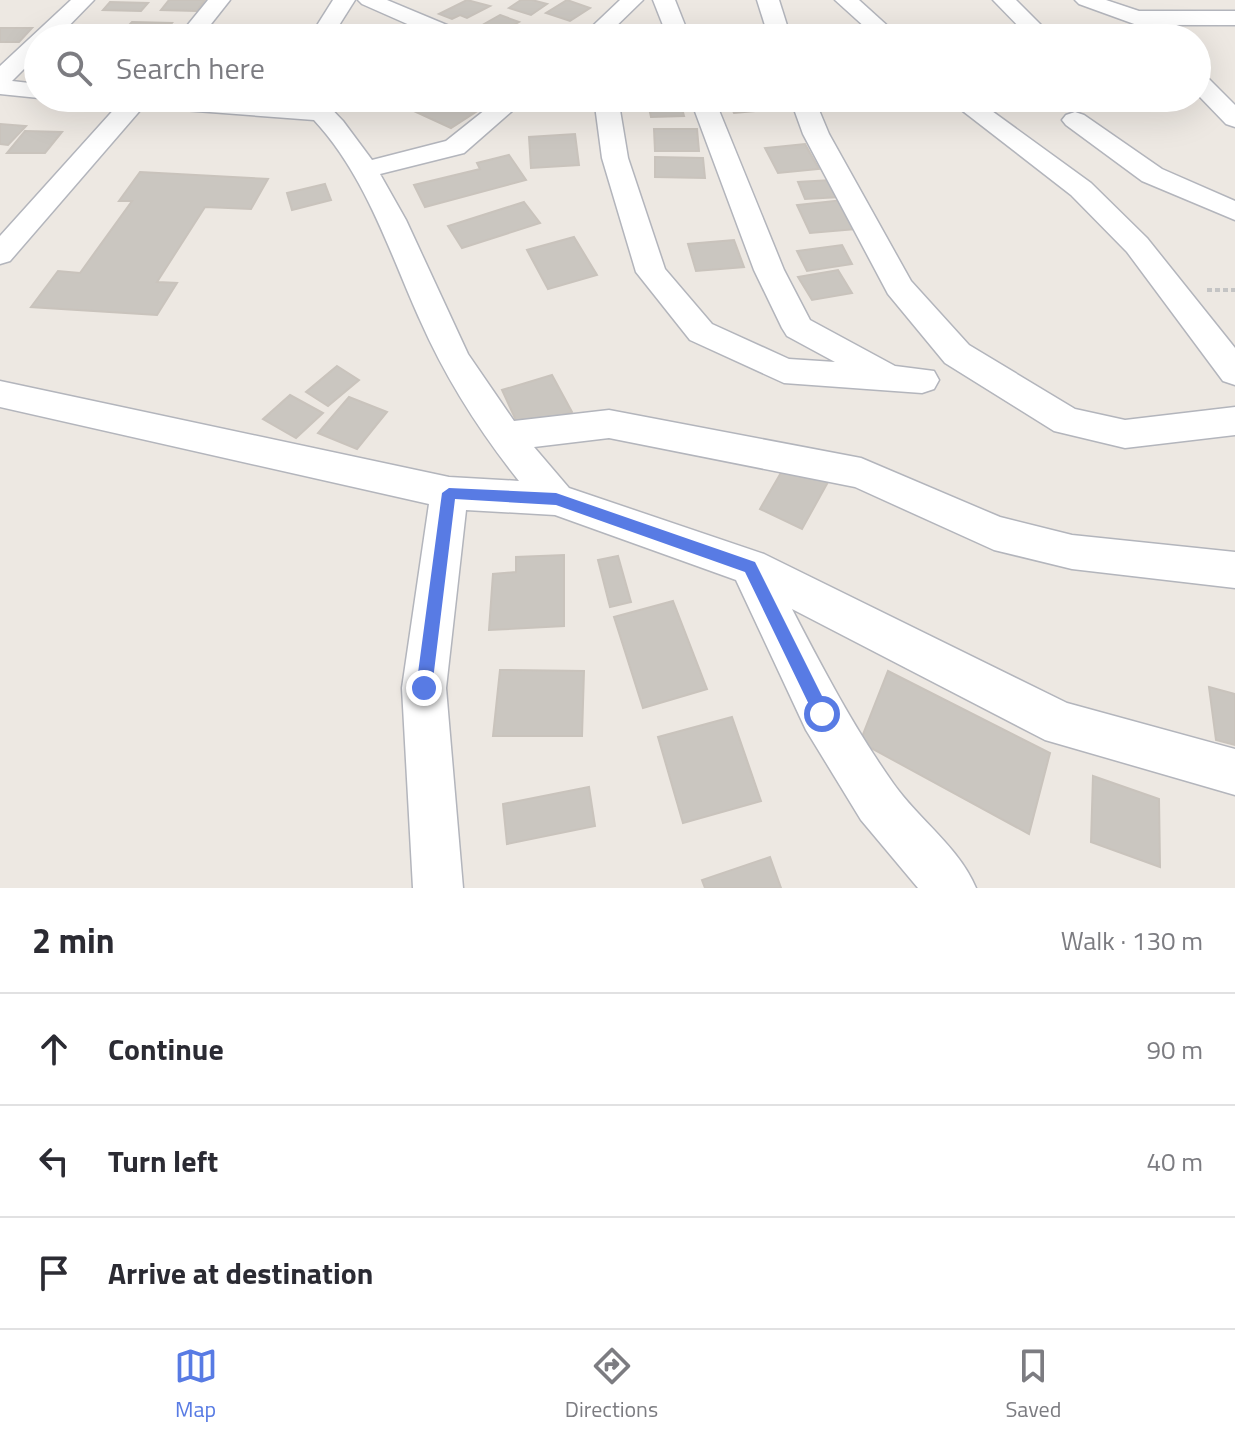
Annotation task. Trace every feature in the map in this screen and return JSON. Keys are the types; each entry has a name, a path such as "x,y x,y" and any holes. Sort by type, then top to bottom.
{"street":[{"path":"58,24 83,0"},
{"path":"199,24 219,0"},
{"path":"329,24 344,0"},
{"path":"369,0 425,24"},
{"path":"593,0 626,5"},
{"path":"664,0 673,24"},
{"path":"768,0 776,24"},
{"path":"846,0 874,24"},
{"path":"1004,0 1029,24"},
{"path":"1086,0 1137,18 1235,18"},
{"path":"607,24 626,5"},
{"path":"1137,18 1143,24"},
{"path":"0,79 24,56"},
{"path":"0,87 24,90"},
{"path":"1211,94 1235,119"},
{"path":"0,254 120,112"},
{"path":"320,112 367,169 453,356 503,436 556,499"},
{"path":"367,169 455,147 498,112"},
{"path":"608,112 615,158 651,272 701,332 784,371 922,380 957,354"},
{"path":"707,112 769,270 798,328 874,369 922,380"},
{"path":"807,112 816,134 899,287 957,354 1066,421 1125,434 1235,421"},
{"path":"977,112 1081,189 1137,245 1235,372"},
{"path":"1075,120 1152,175 1235,211"},
{"path":"0,394 449,493 556,499 750,567 1061,724 1235,772"},
{"path":"503,436 609,424 861,473 994,533 1072,552 1235,570"},
{"path":"438,888 424,688 449,493"},
{"path":"750,567 822,714 878,803 951,888"}],"path":[{"path":"1200,290 1235,290"}],"building":[{"path":"169,0 205,0 197,11 161,10"},
{"path":"467,0 490,6 467,18 460,15 452,19 439,14"},
{"path":"521,0 547,4 531,15 509,8"},
{"path":"567,0 590,8 570,21 546,13"},
{"path":"110,2 148,3 141,11 103,10"},
{"path":"500,15 519,22 515,24 484,24"},
{"path":"132,22 172,23 171,24 130,24"},
{"path":"0,28 24,28 24,37 19,42 0,42"},
{"path":"416,112 476,112 451,128"},
{"path":"650,112 683,112 684,116 651,117"},
{"path":"0,124 26,126 8,145 0,144"},
{"path":"654,129 697,129 699,151 655,151"},
{"path":"25,131 62,132 45,153 7,153"},
{"path":"575,134 579,165 531,168 529,137"},
{"path":"805,144 819,169 778,173 765,148"},
{"path":"509,155 526,180 425,207 414,185 480,169 477,163"},
{"path":"655,157 703,158 705,178 655,177"},
{"path":"140,172 268,179 251,209 205,207 157,282 177,283 157,315 31,307 58,271 80,273 132,201 119,201"},
{"path":"832,180 840,197 805,199 798,182"},
{"path":"325,184 331,200 292,210 287,193"},
{"path":"843,200 858,229 810,233 797,205"},
{"path":"524,202 540,223 462,248 448,226"},
{"path":"574,237 597,275 548,289 527,250"},
{"path":"734,240 744,267 696,271 688,244"},
{"path":"842,245 852,264 807,271 797,251"},
{"path":"838,270 852,293 812,300 798,277"},
{"path":"337,366 359,380 328,406 306,392"},
{"path":"552,375 572,412 520,429 502,390"},
{"path":"290,395 323,413 296,438 263,419"},
{"path":"349,397 387,412 357,449 318,433"},
{"path":"786,464 828,482 802,529 760,509"},
{"path":"564,555 564,626 489,630 493,574 516,572 516,557"},
{"path":"618,556 631,602 610,607 598,560"},
{"path":"673,601 707,689 643,708 614,617"},
{"path":"500,670 584,671 582,736 493,736"},
{"path":"888,671 1050,753 1029,834 860,742"},
{"path":"1209,687 1235,694 1235,745 1216,740"},
{"path":"732,717 761,801 683,823 658,737"},
{"path":"1093,776 1159,799 1160,867 1091,842"},
{"path":"589,787 595,826 507,844 503,804"},
{"path":"770,857 781,888 705,888 702,880"}],"route":[{"path":"424,688 449,493 556,499 750,567 822,714"}]}
